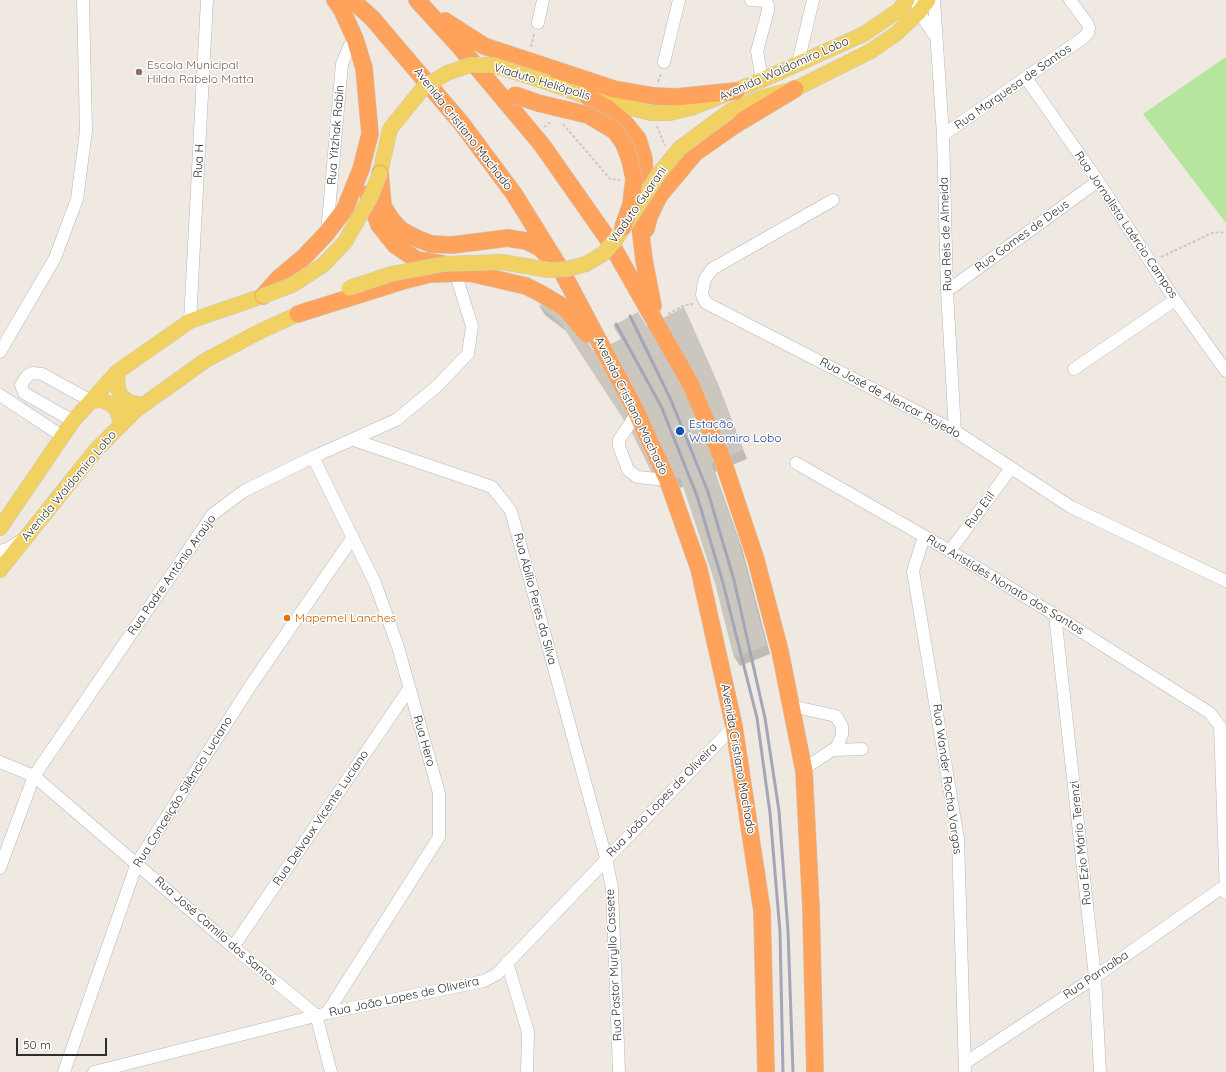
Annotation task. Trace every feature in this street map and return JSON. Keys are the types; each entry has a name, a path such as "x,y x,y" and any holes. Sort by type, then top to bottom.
{"highway":[{"path":"335,0 342,10 355,39 364,68 370,134 368,195 379,225 395,246 417,260 526,286 540,293 565,308 606,355"},
{"name":"Avenida Cristiano Machado","path":"352,0 372,18 462,124 514,194 560,268 637,413 668,480 700,569 734,726 762,910 766,1072"},
{"path":"421,4 484,46 614,89 654,96 701,96 736,91"},
{"path":"421,4 493,84 542,145 610,242 656,320 690,383 722,458 756,560 791,706 804,771 811,908 815,1072"},
{"path":"493,84 515,95 538,103 588,115 603,122 615,131 628,155 634,179 631,204 623,227"},
{"path":"642,245 648,217 659,196 695,153 735,125 795,89"},
{"path":"588,97 607,108 624,122 638,139 644,159 640,226 642,245 656,320"},
{"path":"264,296 279,278 304,257 326,234 345,209 361,169 370,134"},
{"path":"380,173 383,206 391,219 401,230 416,238 431,244 452,245 508,238 526,241 540,248 560,268"},
{"path":"298,314 449,268"}],"main road":[{"name":"Avenida Waldomiro Lobo","path":"651,112 670,112 691,108 762,80 864,34 899,10 907,0"},
{"name":"Avenida Waldomiro Lobo","path":"795,89 871,51 897,33 921,4"},
{"name":"Viaduto Heliópolis","path":"264,296 292,285 328,260 345,242 370,196 380,173 390,129 424,87 447,73 470,65 493,66 588,97 651,112"},
{"name":"Viaduto Guarani","path":"349,288 390,274 502,262 549,270 567,269 586,264 603,254 660,172 686,144 730,111 764,97 795,89"},
{"name":"Avenida Waldomiro Lobo","path":"0,570 95,451 142,405 206,360 349,288"},
{"path":"0,528 73,421 117,372 190,321 264,296"},
{"path":"117,372 118,388 121,396 129,402 142,405"},
{"path":"91,401 105,401 112,405 118,413 121,424"}],"street":[{"path":"0,352 55,258 77,200 86,131 83,0"},
{"name":"Rua H","path":"190,321 207,0"},
{"path":"538,23 543,0"},
{"path":"664,62 679,0"},
{"path":"751,0 764,1 768,5 768,11 757,51 762,80"},
{"path":"798,63 813,0"},
{"name":"Rua Reis de Almeida","path":"934,0 943,135 947,291 955,431"},
{"name":"Rua Marquesa de Santos","path":"943,135 1083,38 1088,33 1089,28 1070,0"},
{"path":"921,4 936,37"},
{"name":"Rua Yitzhak Rabin","path":"326,234 342,64 349,46 355,39"},
{"name":"Rua Jornalista Laércio Campos","path":"1026,78 1098,181 1175,300 1226,371"},
{"name":"Rua Gomes de Deus","path":"947,291 1098,181"},
{"path":"706,303 702,295 703,288 705,279 712,269 833,200"},
{"name":"Rua Padre Antônio Araújo","path":"0,868 34,776 213,514 244,491 313,457 396,420 435,388 468,354 472,326 449,268"},
{"path":"1074,369 1175,300"},
{"name":"Rua José de Alencar Rojedo","path":"706,303 955,431 1071,507 1226,581"},
{"path":"73,421 24,392 21,385 27,376 32,372 42,374 91,401"},
{"path":"0,395 62,436"},
{"path":"637,413 618,440 628,470 637,477 668,480"},
{"name":"Rua Abílio Peres da Silva","path":"354,440 492,487 511,511 606,858"},
{"name":"Rua Hero","path":"313,457 375,583 398,647 439,793 439,837 322,1014"},
{"name":"Rua Aristídes Nonato dos Santos","path":"796,463 1055,615 1210,713 1220,726 1223,738"},
{"name":"Rua Etil","path":"950,552 1011,468"},
{"path":"0,551 16,543 34,528"},
{"name":"Rua Conceição Silêncio Luciano","path":"64,1072 137,863 251,685 353,537"},
{"name":"Rua Wander Rocha Vargas","path":"924,537 913,571 958,839 965,1067"},
{"name":"Rua Ezio Mário Terenzi","path":"1055,615 1095,977 1100,1072"},
{"name":"Rua Delvaux Vicente Luciano","path":"233,947 409,689"},
{"path":"791,706 836,716 842,726 842,735 834,750"},
{"name":"Rua João Lopes de Oliveira","path":"94,1072 322,1014 484,981 497,974 606,858 734,726"},
{"path":"1223,738 1226,893"},
{"path":"804,771 811,764 834,750 862,749"},
{"name":"Rua José Camilo dos Santos","path":"0,762 34,776 233,947 322,1014"},
{"name":"Rua Pastor Muryllo Cassete","path":"606,858 612,888 619,1072"},
{"name":"Rua Parnaíba","path":"965,1067 1226,886"},
{"path":"507,962 528,1032 527,1072"},
{"path":"322,1014 331,1072"}],"path":[{"path":"526,61 538,23"},
{"path":"1151,262 1212,233 1226,232"},
{"path":"656,320 685,305 706,303"}],"green space":[{"path":"1226,57 1226,223 1143,114"}],"building":[{"path":"545,300 579,328 594,352 621,339 613,326 638,312 647,327 684,307 714,375 743,450 711,463 738,539 766,645 734,658 715,583 680,477 659,487 631,431 582,355 560,322 539,306"}],"railway":[{"path":"630,316 671,400 708,492 734,580 765,718 779,811 788,931 793,1072"},
{"path":"616,324 661,406 697,496 723,583 757,718 770,813 780,932 783,1072"}],"place":[{"name":"Escola Municipal Hilda Rabelo Matta","path":"139,72"},
{"name":"Estação Waldomiro Lobo","path":"680,431"},
{"name":"Mapemel Lanches","path":"287,618"}]}
